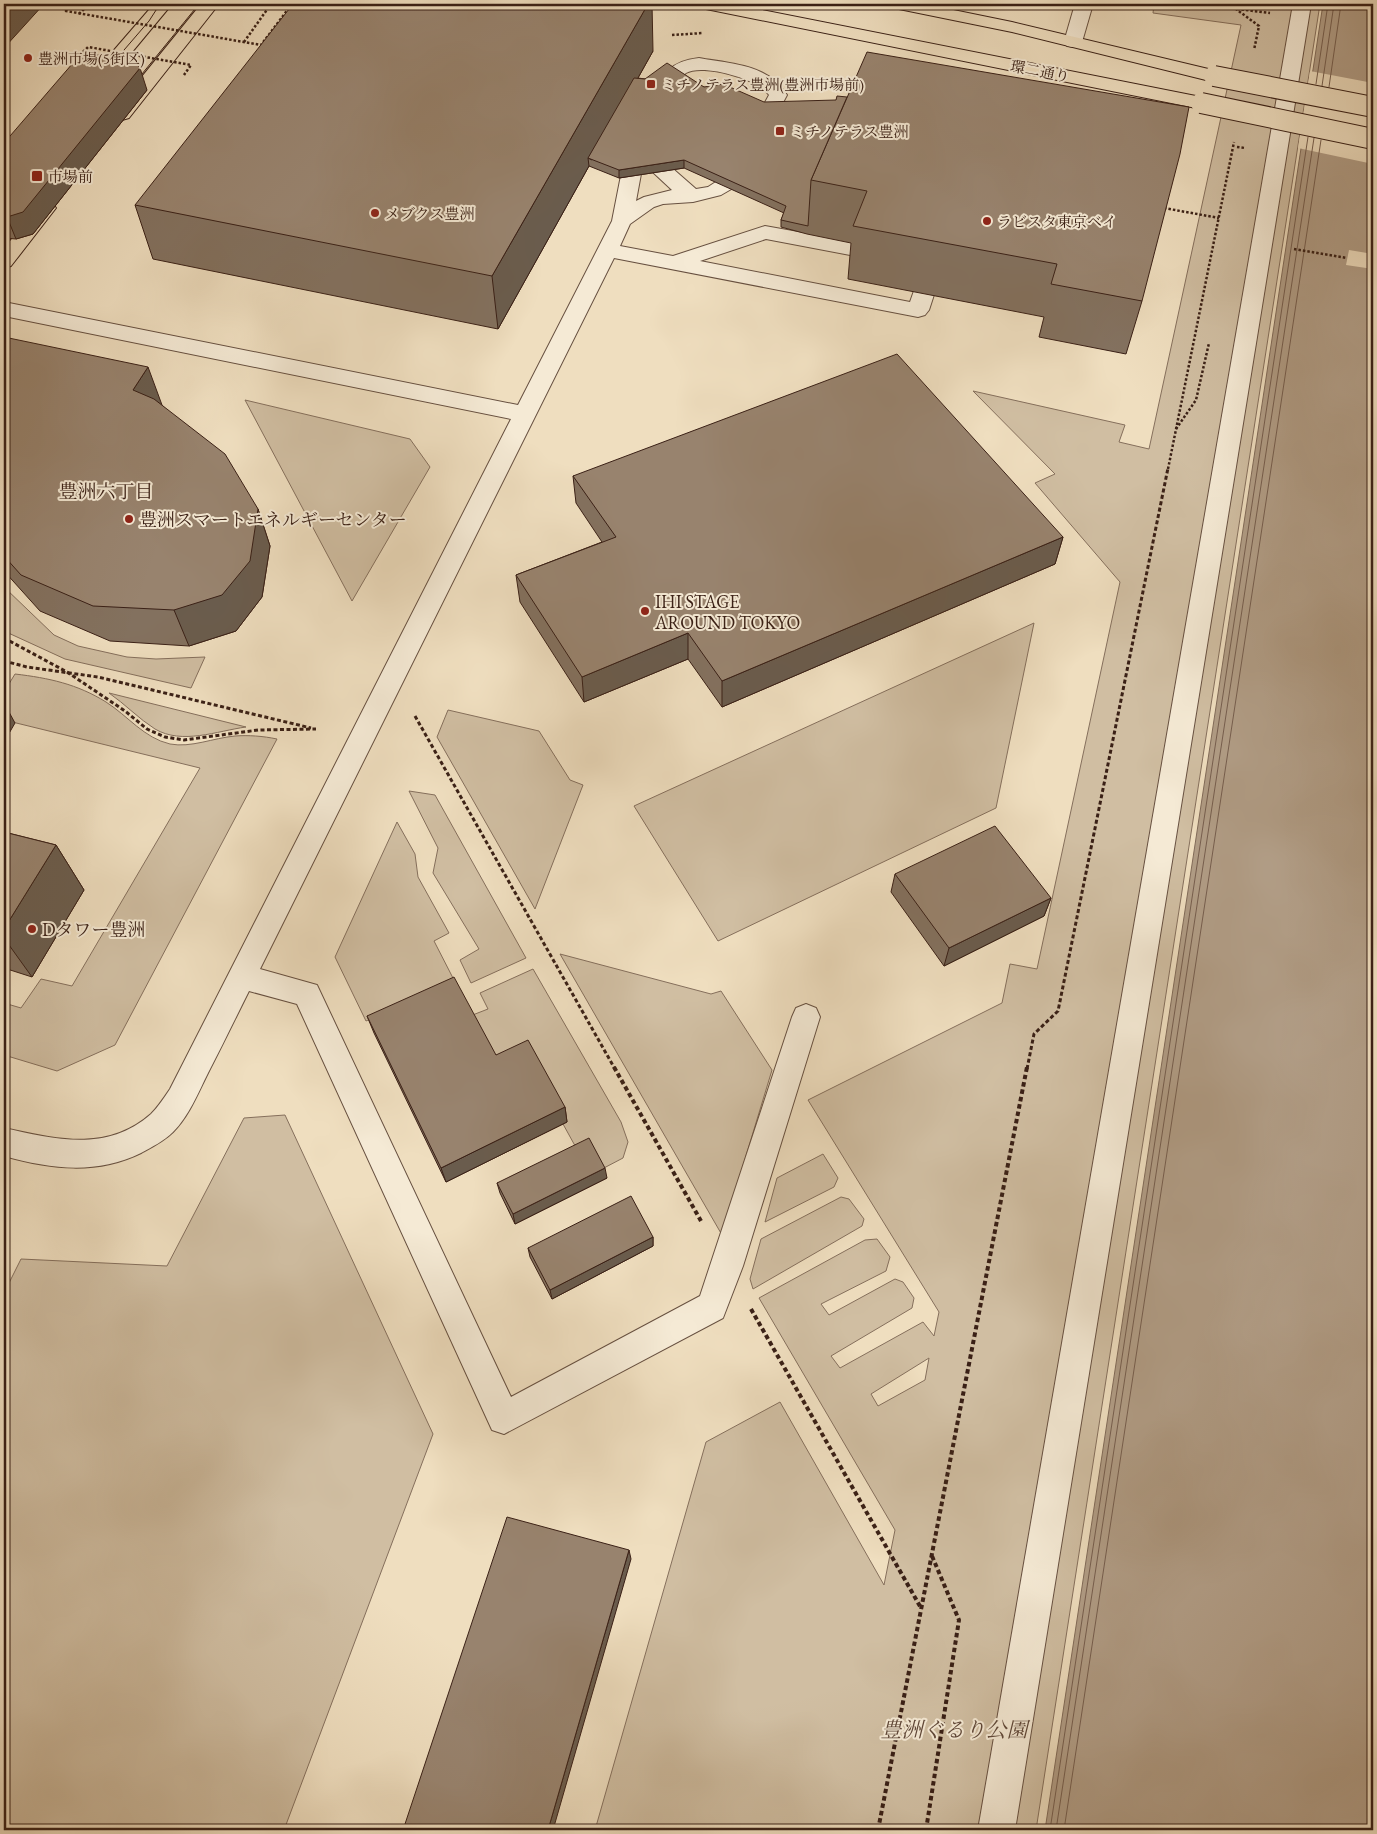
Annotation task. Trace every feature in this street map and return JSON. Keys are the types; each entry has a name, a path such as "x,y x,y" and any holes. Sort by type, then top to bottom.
{"main road":[{"path":"87,93 163,4"},
{"path":"110,128 210,4"},
{"name":"環二通り","path":"706,4 1373,139"},
{"name":"環二通り","path":"899,4 1012,27 1214,76 1373,107"},
{"path":"4,261 60,190"}],"street":[{"path":"1073,42 1084,4"},
{"path":"996,1830 1302,4"},
{"path":"4,1142 40,1152 74,1156 105,1153 134,1141 162,1123 180,1100 622,221 635,155 673,73 690,64 699,64 759,76 769,81 776,88 778,95 733,180 726,187 693,196 652,201 635,210 622,221"},
{"path":"638,148 680,187 693,196"},
{"path":"608,250 918,310 934,264 765,232 676,262"},
{"path":"4,309 524,414"},
{"path":"242,977 307,994 504,1418 712,1306 727,1266 806,1017"}],"path":[{"path":"73,4 66,11 261,45 292,4"},
{"path":"79,14 89,4"},
{"path":"244,42 271,4"},
{"path":"1236,9 1238,4"},
{"path":"1236,9 1271,13"},
{"path":"1236,9 1259,26 1252,58"},
{"path":"83,52 88,47 191,65 184,75"},
{"path":"878,1830 1034,1034 1058,1011 1234,140"},
{"path":"1164,208 1219,218"},
{"path":"1263,243 1347,258"},
{"path":"4,638 67,672 125,711 147,729 165,737 184,740 258,730 316,730 98,677 67,672 27,667 4,661"},
{"path":"415,716 921,1608"},
{"path":"926,1830 959,1620 932,1555"}],"green space":[{"name":"豊洲ぐるり公園","path":"1154,4 1320,4 1036,1830 595,1830 706,1442 780,1402 884,1585 895,1530 759,1298 865,1240 877,1239 890,1257 886,1271 821,1304 829,1315 895,1279 903,1282 914,1298 912,1308 831,1356 840,1368 923,1322 934,1336 939,1312 808,1100 1002,1003 1010,964 1037,969 1120,582 1035,483 1055,474 973,391 1125,425 1119,442 1149,449 1241,25 1153,13","holes":["929,1358 925,1380 878,1406 871,1394"]},
{"path":"245,400 410,439 430,467 352,601"},
{"path":"4,587 54,635 78,646 127,657 156,659 205,657 191,688 65,659 4,631"},
{"path":"1034,623 996,808 718,941 634,806"},
{"path":"15,674 73,686 106,702 152,737 170,744 186,745 240,736 261,736 277,739 115,1045 57,1071 4,1055 4,1003 21,1008 41,979 72,986 200,768 4,720 4,692"},
{"path":"109,693 246,727 200,736 165,734 149,725"},
{"path":"448,710 539,731 570,780 583,785 535,909 437,737"},
{"path":"409,791 435,795 526,958 471,983 460,960 479,949 433,873 438,848"},
{"path":"397,822 415,854 418,877 449,933 434,941 454,980 366,1021 335,957"},
{"path":"560,954 711,994 721,991 772,1070 722,1235"},
{"path":"533,969 621,1122 628,1142 623,1158 602,1169 579,1153 563,1124 499,1071 470,1016 488,1009 480,993"},
{"path":"285,1115 433,1434 284,1830 4,1830 4,1293 21,1259 167,1266 244,1118"},
{"path":"823,1154 838,1178 834,1187 765,1222 777,1178"},
{"path":"841,1197 849,1199 864,1219 862,1226 753,1289 750,1279 761,1239"}],"water":[{"path":"1323,4 1373,4 1373,1830 1045,1830"}],"pier":[{"path":"1310,71 1373,83 1373,164 1298,148"},
{"path":"1349,250 1373,254 1373,269 1346,265"}],"building":[{"name":"メブクス豊洲","path":"293,4 648,4 492,276 135,205"},
{"name":"ラビスタ東京ベイ","path":"867,52 1189,107 1180,154 1142,301 1051,284 1057,264 853,226 867,191 811,180"},
{"path":"117,54 133,60 140,68 23,212 7,217 4,216 4,143 79,56"},
{"path":"667,63 704,87 723,84 764,102 836,100 837,96 847,97 811,180 808,226 781,220 786,206 684,160 619,170 588,158 634,78 645,79"},
{"name":"豊洲スマートエネルギーセンター","path":"4,337 148,367 133,390 154,399 225,454 258,509 250,561 222,595 174,610 93,606 21,575 4,556"},
{"name":"IHI STAGE AROUND TOKYO","path":"897,354 1063,537 722,681 688,633 582,677 516,575 616,537 573,476"},
{"path":"995,826 1051,898 949,948 895,874"},
{"path":"4,832 56,845 4,929"},
{"path":"454,977 496,1055 528,1040 565,1107 441,1168 367,1016"},
{"path":"589,1138 605,1168 513,1214 497,1183"},
{"path":"631,1196 653,1237 550,1290 528,1248"},
{"path":"507,1517 629,1550 548,1830 403,1830"}],"tram line":[{"path":"112,64 149,21 160,4"},
{"path":"133,85 199,4"},
{"path":"4,248 20,228"}],"place":[{"name":"豊洲市場(5街区)","path":"28,58"},
{"name":"ミチノテラス豊洲(豊洲市場前)","path":"651,84"},
{"name":"ミチノテラス豊洲","path":"780,131"},
{"name":"市場前","path":"37,176"},
{"name":"メブクス豊洲","path":"375,213"},
{"name":"ラビスタ東京ベイ","path":"987,221"},
{"name":"豊洲スマートエネルギーセンター","path":"129,519"},
{"name":"IHI STAGE AROUND TOKYO","path":"645,611"},
{"name":"Dタワー豊洲","path":"32,929"}],"district":[{"name":"豊洲六丁目","path":"106,491"}]}
